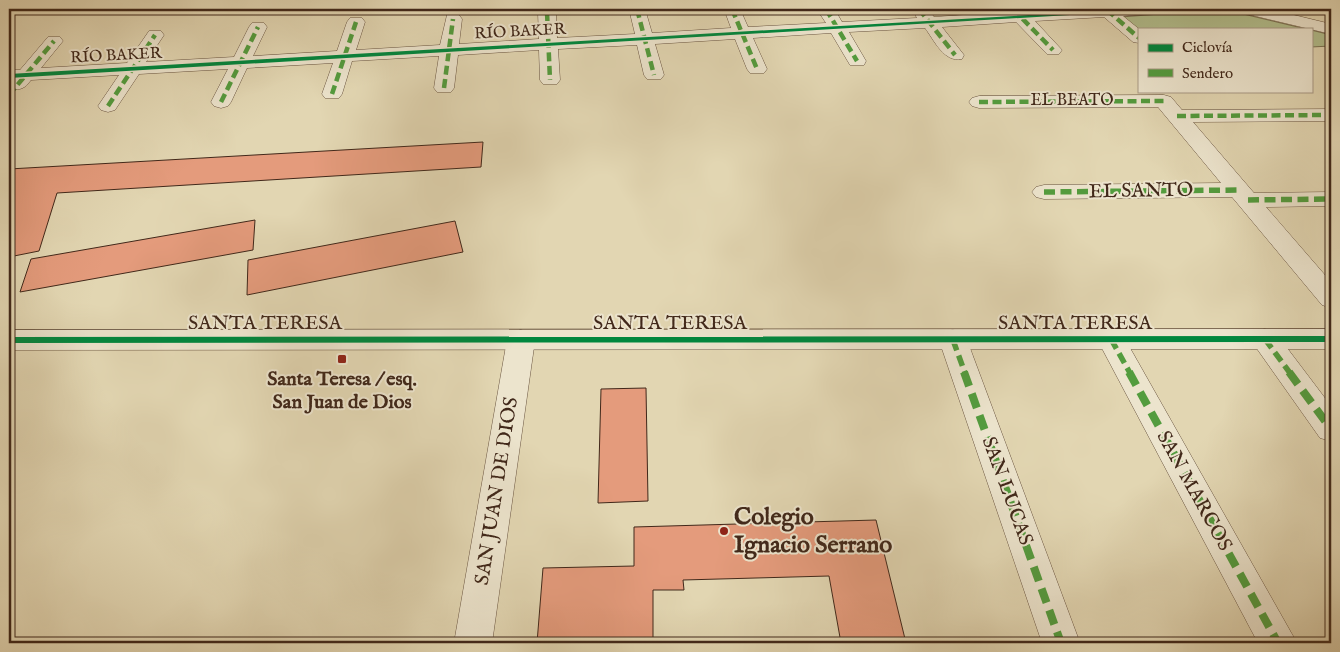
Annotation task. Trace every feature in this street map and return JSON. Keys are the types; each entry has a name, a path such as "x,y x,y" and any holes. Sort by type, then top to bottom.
{"street":[{"path":"637,9 654,75"},
{"path":"732,9 757,69"},
{"path":"826,9 857,60"},
{"name":"RÍO BAKER","path":"17,76 837,27 924,15 1153,9"},
{"path":"1249,9 1331,28"},
{"path":"1107,10 1138,37"},
{"path":"547,12 550,80"},
{"path":"1016,13 1052,50"},
{"path":"924,15 955,55"},
{"path":"444,88 453,19"},
{"path":"332,94 356,22"},
{"path":"221,102 258,27"},
{"path":"108,106 155,35"},
{"path":"9,95 17,76 54,41"},
{"name":"EL BEATO","path":"980,102 1331,115"},
{"path":"1170,108 1331,299"},
{"name":"EL SANTO","path":"1044,192 1244,195 1331,199"},
{"path":"1264,339 1331,429"},
{"name":"SANTA TERESA","path":"9,340 1331,339"},
{"name":"SAN JUAN DE DIOS","path":"473,643 521,340"},
{"name":"SAN LUCAS","path":"954,340 1061,643"},
{"name":"SAN MARCOS","path":"1111,340 1278,643"}],"green space":[{"path":"1212,10 1239,13 1302,28 1138,28 1138,32 1121,17"},
{"path":"1312,30 1331,35 1331,46 1312,47"}],"building":[{"path":"483,142 481,167 57,193 39,251 9,257 9,169"},
{"path":"255,220 253,250 20,292 31,259"},
{"path":"455,221 463,252 247,295 248,260"},
{"path":"646,388 648,501 598,503 601,389"},
{"path":"876,520 906,643 841,643 829,576 683,580 684,590 653,590 653,643 537,643 543,568 634,566 634,527"}],"marked path":[{"path":"637,9 654,75"},
{"path":"732,9 757,69"},
{"path":"826,9 857,61"},
{"path":"919,9 955,55"},
{"path":"1013,9 1053,50"},
{"path":"1107,10 1138,37"},
{"path":"547,12 550,80"},
{"path":"444,88 453,19"},
{"path":"332,94 356,22"},
{"path":"221,102 258,27"},
{"path":"108,106 155,35"},
{"path":"9,95 54,41"},
{"path":"979,102 1164,101"},
{"path":"1177,116 1331,115"},
{"path":"1044,192 1239,190"},
{"path":"1248,200 1331,199"},
{"path":"1111,339 1278,643"},
{"path":"1265,339 1331,429"},
{"path":"953,340 1061,643"}],"cycle path":[{"path":"9,76 1153,9"},
{"path":"9,340 1331,339"}],"place":[{"name":"Santa Teresa / esq. San Juan de Dios","path":"342,359"},
{"name":"Colegio Ignacio Serrano","path":"724,531"}]}
